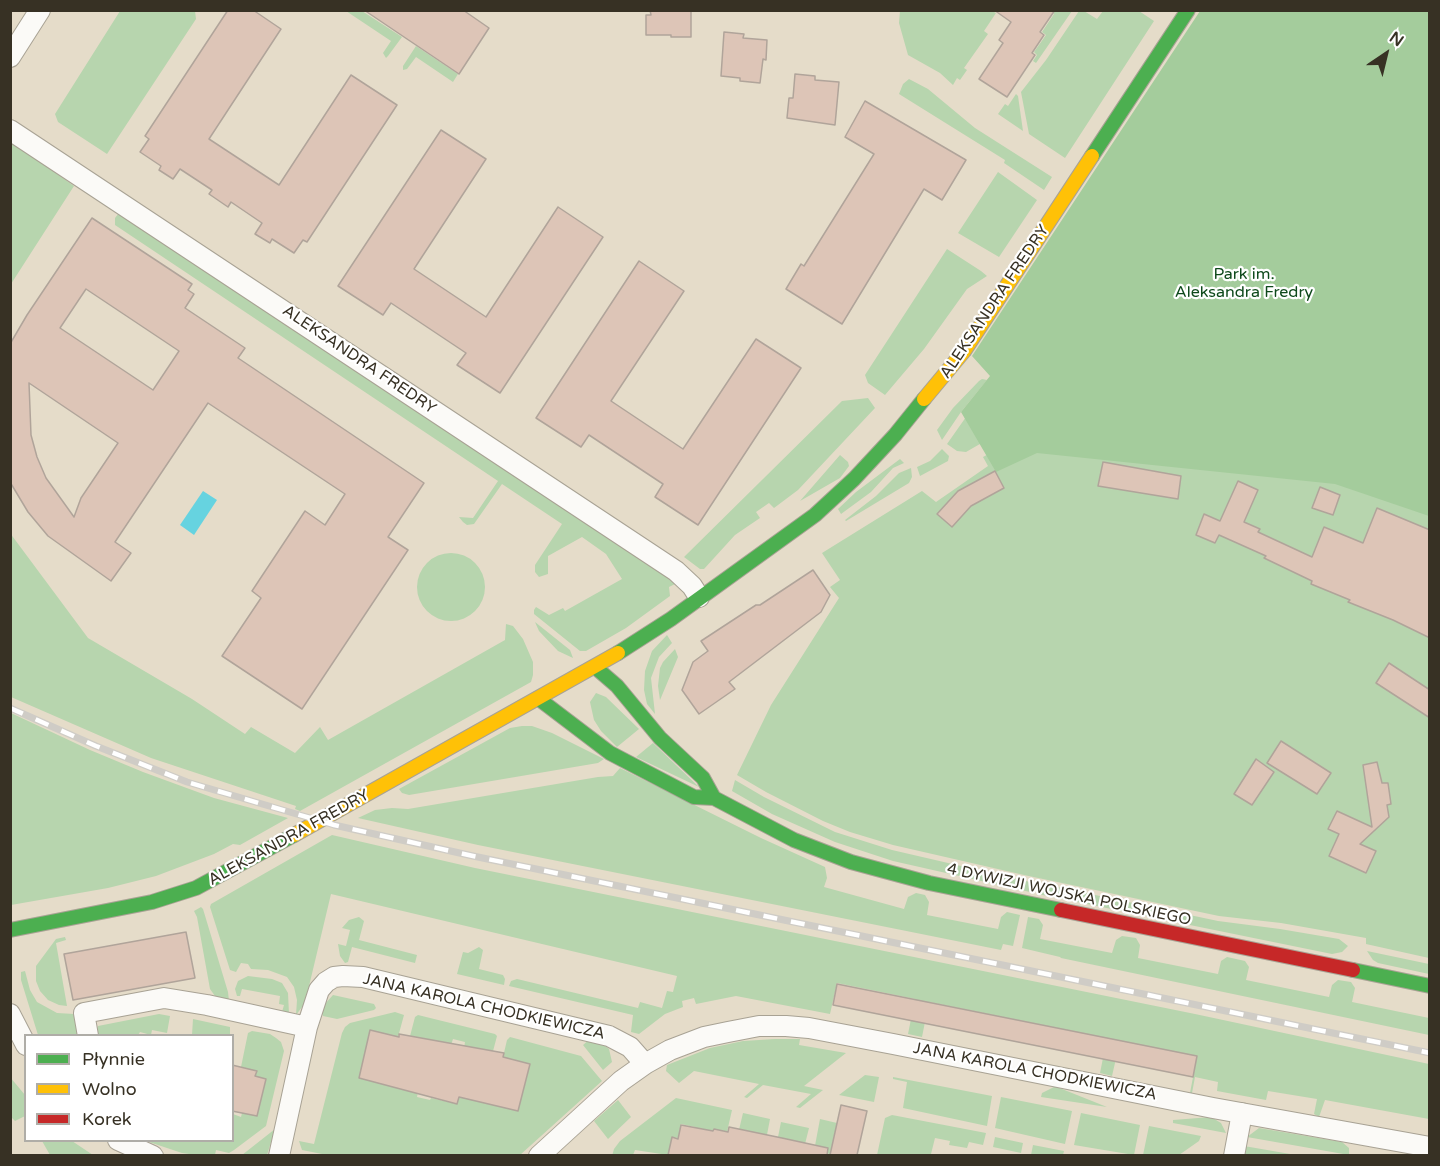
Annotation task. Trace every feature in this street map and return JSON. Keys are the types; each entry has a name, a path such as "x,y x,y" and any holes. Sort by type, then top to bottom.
{"street":[{"path":"10,57 40,10"},
{"name":"ALEKSANDRA FREDRY","path":"10,930 152,902 196,888 260,855 538,699 565,689 815,515 832,501 895,435 944,377 987,317 1188,10"},
{"name":"ALEKSANDRA FREDRY","path":"10,130 675,571 692,586 699,597"},
{"path":"627,648 629,666"},
{"path":"595,666 617,686 646,723 703,778 714,798"},
{"path":"630,681 646,723"},
{"name":"4 DYWIZJI WOJSKA POLSKIEGO","path":"538,699 610,753 694,797 714,798 808,846 851,862 1018,902 1430,986"},
{"name":"4 DYWIZJI WOJSKA POLSKIEGO","path":"580,712 610,753"},
{"name":"JANA KAROLA CHODKIEWICZA","path":"279,1155 307,1027 320,990 334,977 363,977 609,1036 630,1047 645,1064"},
{"path":"88,1034 84,1013 164,998 307,1027"},
{"path":"10,1014 24,1041"},
{"name":"JANA KAROLA CHODKIEWICZA","path":"539,1155 603,1096 645,1064 670,1050 704,1037 759,1026 809,1028 1242,1113 1430,1147"},
{"path":"1234,1155 1242,1113"},
{"path":"123,1142 153,1155"}],"green space":[{"path":"120,11 195,11 196,19 107,154 58,122 55,114"},
{"path":"346,11 362,11 402,37 386,58 383,53 391,41"},
{"path":"900,11 992,11 996,13 984,31 988,34 964,68 967,70 960,80 957,78 953,85 940,73 908,55 899,23"},
{"path":"1051,11 1072,11 1036,63 1033,61 1037,55 1034,52 1046,35 1042,32 1054,14"},
{"path":"1079,11 1084,11 1097,19 1103,11 1139,11 1154,21 1065,158 1029,134 1021,92"},
{"name":"Park im. Aleksandra Fredry","path":"1200,11 1429,11 1429,516 1335,484 1037,453 996,472 961,412 990,376 972,356"},
{"path":"416,46 458,74 453,82 416,57 407,69 403,70 403,66"},
{"path":"909,79 928,89 975,128 1052,177 1044,190 1004,163 1005,160 899,94 903,84"},
{"path":"1016,94 1023,131 998,114 1005,104 1008,106"},
{"path":"11,141 74,186 11,284"},
{"path":"998,172 1037,200 999,257 958,233"},
{"path":"119,213 672,579 675,584 669,587 670,596 626,628 586,651 580,651 534,614 534,610 536,607 549,615 563,608 565,611 622,579 606,554 582,537 548,556 548,574 539,577 535,572 535,565 562,524 502,484 474,524 467,525 459,517 473,518 498,481 115,225 115,218"},
{"path":"947,249 987,276 967,289 924,349 885,395 868,383 865,375"},
{"path":"982,379 987,380 942,440 937,430 953,408"},
{"path":"868,398 875,408 798,490 774,508 769,503 756,512 760,518 735,535 704,569 700,569 684,557 842,401"},
{"path":"966,417 1006,429 966,452 957,451 947,444"},
{"path":"942,449 949,456 948,461 920,476 917,467 930,461"},
{"path":"998,449 1341,476 1429,512 1429,958 1366,944 1366,938 1281,923 1219,916 893,845 823,821 737,775 771,705 839,598 830,587 840,580 822,553 922,491 936,502 988,466 983,457"},
{"path":"840,455 849,466 840,478 800,501"},
{"path":"900,459 904,463 893,468 871,492 841,514 838,509 856,492"},
{"path":"911,468 912,477 909,483 845,520 876,496 899,473"},
{"path":"10,533 88,638 192,699 245,734 251,727 295,753 320,727 328,740 505,640 506,624 513,626 523,639 533,662 533,675 531,682 300,811 295,809 296,806 151,758 11,697"},
{"path":"444,553 458,553 470,558 480,568 485,587 480,606 470,616 458,621 444,621 432,616 422,606 417,594 417,580 422,568 432,558"},
{"path":"535,622 570,650 573,658 558,651 539,631"},
{"path":"667,635 672,643 659,657 651,678 655,714 647,704 644,690 645,671 652,651"},
{"path":"675,649 678,657 660,700 658,686 660,668"},
{"path":"596,693 606,697 639,729 617,747 601,731 594,720 590,702"},
{"path":"11,713 143,772 214,798 288,818 240,845 233,844 214,854 156,876 108,888 11,905"},
{"path":"532,726 552,733 604,759 598,763 409,795 402,793 399,789 510,728"},
{"path":"653,743 699,787 636,757"},
{"path":"620,768 825,867 827,878 824,887 904,909 908,897 916,893 925,895 929,902 927,915 998,929 1001,917 1007,912 1020,915 1013,946 1003,944 1001,950 478,845 358,818 375,810 408,809 613,776"},
{"path":"735,780 835,832 892,850 1030,882 1030,892 893,861 835,842 772,814 732,791"},
{"path":"332,835 475,868 1195,1014 1429,1064 1429,1119 1325,1100 1319,1117 1314,1114 1317,1099 1268,1091 1266,1100 1217,1091 1218,1082 1195,1077 1192,1093 1190,1093 1197,1056 1120,1041 1112,1076 1100,1073 1107,1038 929,1002 922,1037 908,1034 915,999 837,983 830,1014 736,996 696,1004 694,998 682,1001 683,1007 665,1014 639,1034 631,1032 633,1015 509,986 511,981 517,979 638,1008 640,1002 662,1008 667,991 673,992 677,976 331,894 305,1003 296,1015 297,1000 294,987 287,977 268,970 251,969 248,964 241,963 236,972 230,970 210,907 211,904"},
{"path":"1043,884 1218,921 1339,939 1348,946 1342,952 1332,954 1038,894"},
{"path":"201,907 229,1001 215,996 210,989 194,911"},
{"path":"359,917 364,921 359,940 417,955 415,963 352,947 348,962 345,963 340,956 338,944 346,946 350,930 342,928 349,920"},
{"path":"1028,917 1039,919 1043,925 1040,939 1112,953 1116,940 1122,936 1136,938 1140,945 1138,958 1218,974 1221,961 1227,957 1245,961 1249,967 1246,980 1329,997 1332,985 1338,980 1351,982 1355,988 1352,1002 1429,1018 1429,1035 1022,948"},
{"path":"65,937 66,940 56,943 67,1006 48,1000 40,991 36,981 36,966 56,939"},
{"path":"479,947 483,950 479,969 503,975 504,985 457,974 463,952 468,953"},
{"path":"1367,951 1429,964 1429,974 1378,963"},
{"path":"25,971 30,990 37,1002 57,1013 74,1014 79,1034 38,1034 21,980 21,972"},
{"path":"248,976 272,979 282,983 288,993 289,1014 282,1012 284,1005 279,1004 280,996 242,989 240,996 237,996 235,989 238,981"},
{"path":"333,995 374,1004 376,1008 337,1019 323,1016 324,1005"},
{"path":"395,1012 404,1015 398,1037 359,1078 418,1092 417,1097 430,1100 431,1098 457,1104 459,1097 518,1111 530,1064 503,1057 507,1040 510,1037 581,1056 602,1081 520,1155 327,1155 302,1150 299,1141 314,1144 345,1027 350,1023"},
{"path":"159,1014 170,1016 167,1033 152,1030 151,1034 140,1032 139,1034 95,1034 98,1026"},
{"path":"418,1015 495,1034 497,1036 492,1055 464,1048 465,1042 453,1039 451,1045 409,1040 415,1017"},
{"path":"193,1019 230,1027 230,1034 192,1034"},
{"path":"252,1031 270,1034 281,1042 284,1051 266,1126 229,1153 216,1150 215,1155 182,1153 149,1142 234,1142 234,1114 241,1117 242,1113 257,1116 266,1079 255,1076 256,1071 241,1067 248,1033"},
{"path":"590,1039 609,1049 612,1062 603,1070 583,1045"},
{"path":"800,1039 799,1045 846,1053 804,1086 823,1090 800,1108 796,1107 811,1094 763,1085 747,1098 744,1097 759,1084 694,1071 679,1083 666,1071 667,1065 710,1048 743,1041"},
{"path":"865,1075 879,1077 874,1102 839,1095"},
{"path":"10,1077 24,1094 24,1116 15,1121 11,1117"},
{"path":"893,1077 992,1096 987,1126 903,1108 907,1082 893,1079"},
{"path":"1054,1087 1107,1107 1041,1097 1042,1093"},
{"path":"1001,1097 1072,1111 1065,1144 995,1128"},
{"path":"676,1098 732,1110 727,1132 714,1129 712,1135 694,1131 695,1127 681,1124 678,1138 672,1137 668,1155 635,1150 633,1155 612,1156 620,1141"},
{"path":"618,1100 631,1117 608,1139 594,1121"},
{"path":"743,1113 770,1119 766,1140 738,1134"},
{"path":"1081,1113 1140,1125 1134,1155 1074,1145"},
{"path":"892,1115 986,1133 983,1145 969,1142 967,1148 949,1145 950,1141 935,1138 931,1154 877,1155 885,1118"},
{"path":"1211,1117 1221,1123 1226,1133 1173,1123 1173,1120"},
{"path":"820,1119 837,1123 830,1154 814,1151"},
{"path":"781,1122 809,1128 804,1148 777,1142"},
{"path":"1149,1126 1201,1136 1199,1141 1179,1155 1143,1155"},
{"path":"1259,1128 1342,1142 1349,1148 1349,1155 1247,1137"},
{"path":"275,1129 267,1155 242,1155"},
{"path":"995,1137 1023,1143 1021,1153 993,1147"},
{"path":"43,1142 74,1142 93,1155 50,1155"},
{"path":"1033,1145 1064,1151 1063,1155 1031,1155"},
{"path":"1244,1146 1296,1155 1242,1156"}],"water":[{"path":"203,491 217,500 194,535 180,525"}],"building":[{"path":"228,10 253,10 281,29 209,139 279,185 351,75 397,105 307,242 303,240 294,253 272,239 270,243 255,234 262,223 231,202 228,207 209,194 212,190 180,169 173,179 159,170 161,166 140,152 149,139 145,136"},
{"path":"364,10 463,10 489,28 459,74"},
{"path":"650,10 691,10 691,37 646,35 646,15 651,15"},
{"path":"994,10 1055,10 1040,32 1044,35 1032,53 1035,55 1007,97 979,79 1003,43 999,40 1011,22"},
{"path":"724,32 744,34 743,38 767,40 766,60 763,59 760,83 721,76"},
{"path":"795,74 815,76 815,80 839,82 835,125 787,118 789,98 793,98"},
{"path":"865,101 966,160 942,200 924,189 842,324 786,289 801,264 804,266 874,154 845,137"},
{"path":"441,130 486,159 414,269 486,317 558,207 603,237 500,393 457,365 466,353 391,303 383,315 338,286"},
{"path":"92,218 192,284 188,290 194,294 185,308 245,348 238,358 424,483 388,537 408,550 302,709 222,656 261,598 252,591 305,511 325,525 345,494 208,403 115,542 131,553 111,581 48,536 28,512 10,482 10,344","holes":["86,289 179,351 153,390 60,328","29,383 118,443 81,498 74,517 46,478 37,457 31,435"]},
{"path":"639,261 684,291 611,401 683,449 756,339 801,368 698,525 655,497 663,484 589,435 581,447 536,418"},
{"path":"1103,462 1181,476 1178,499 1098,486"},
{"path":"995,471 1004,488 971,506 952,527 937,514 958,491"},
{"path":"1238,481 1258,490 1244,522 1260,529 1258,532 1312,557 1324,527 1363,543 1377,508 1430,530 1430,638 1311,584 1312,581 1264,558 1266,556 1219,535 1215,543 1196,535 1204,514 1220,521"},
{"path":"1320,487 1340,495 1333,515 1312,508"},
{"path":"813,570 830,595 821,612 729,682 735,689 699,714 682,690 693,662 708,651 701,641"},
{"path":"1389,663 1430,690 1430,718 1376,683"},
{"path":"1281,741 1331,773 1317,794 1267,763"},
{"path":"1256,759 1274,772 1252,805 1234,794"},
{"path":"1377,762 1382,783 1388,783 1391,804 1387,805 1389,817 1360,844 1376,851 1366,873 1329,856 1339,834 1328,829 1337,811 1372,827 1363,765"},
{"path":"186,932 195,978 73,1000 64,954"},
{"path":"837,984 1197,1056 1193,1077 833,1005"},
{"path":"370,1030 399,1037 399,1034 504,1053 503,1057 530,1064 518,1111 459,1097 457,1104 359,1078"},
{"path":"234,1065 257,1071 255,1076 266,1079 257,1116 234,1111"},
{"path":"841,1105 867,1111 857,1155 830,1155"},
{"path":"681,1125 728,1132 729,1127 828,1148 827,1155 668,1155 672,1137 678,1139"}],"railway":[{"path":"10,708 96,746 187,782 334,825 473,856 1430,1053"}],"traffic: fast":[{"path":"1092,156 1188,10"},
{"path":"618,653 671,619 815,515 854,479 895,435 924,399"},
{"path":"595,667 617,686 660,738 703,778 714,798"},
{"path":"539,699 610,753 694,797 714,798 794,840 851,862 929,883 1061,910"},
{"path":"10,930 152,902 196,888 294,835"},
{"path":"1353,970 1430,986"}],"traffic: slow":[{"path":"924,399 964,351 1092,156"},
{"path":"294,835 618,653"}],"traffic: jam":[{"path":"1061,910 1353,970"}]}
